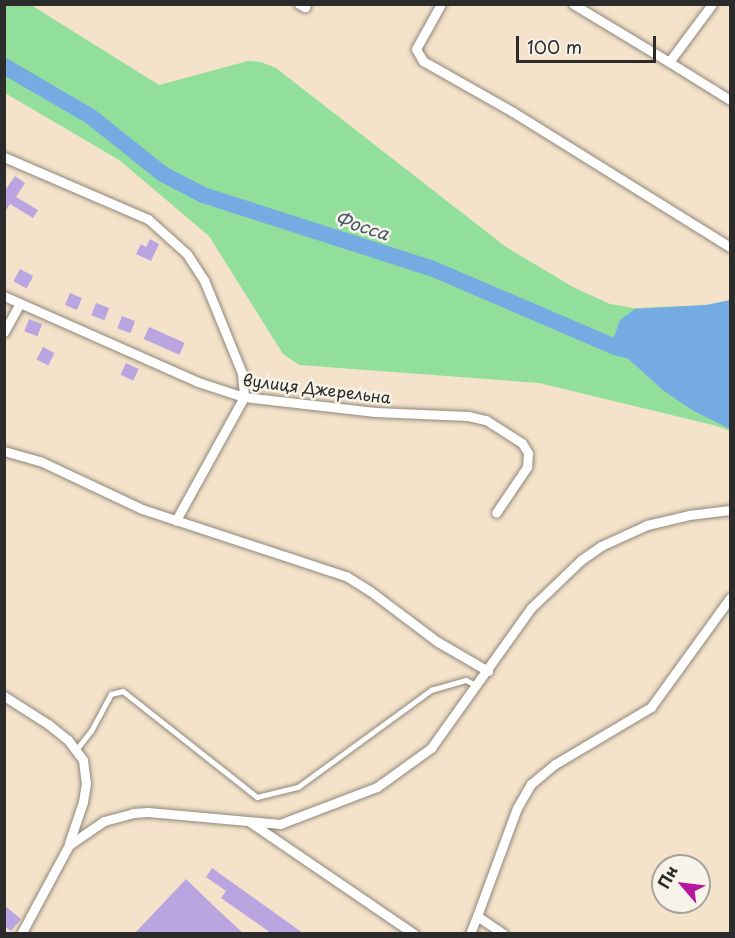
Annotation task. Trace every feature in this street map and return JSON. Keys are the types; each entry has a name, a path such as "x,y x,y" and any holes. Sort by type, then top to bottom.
{"street":[{"path":"299,4 305,7 306,4"},
{"path":"441,4 417,49 423,61 513,112 730,247"},
{"path":"573,4 730,100"},
{"path":"669,62 712,4"},
{"path":"4,157 140,215 188,254 204,280 242,373 244,397 176,520"},
{"name":"вулиця Джерельна","path":"4,296 198,382 244,397 375,412 468,416 486,420 522,443 528,453 527,467 496,513"},
{"path":"4,332 20,303"},
{"path":"4,450 40,460 129,504 346,576 370,591 438,642 488,671"},
{"path":"69,845 104,821 133,813 174,813 280,824 378,787 431,748 531,608 561,577 601,546 647,525 689,515 730,510"},
{"path":"470,933 517,808 531,784 555,764 651,707 730,598"},
{"path":"4,696 48,724 76,750 83,760 86,783 83,802 69,845 21,933"},
{"path":"248,821 414,933"},
{"path":"477,916 504,933"}],"lane":[{"path":"76,750 91,731 111,694 123,691 257,797 298,787 431,690 466,680 477,686"}],"green space":[{"path":"5,5 31,5 159,85 248,61 261,62 276,68 506,247 573,287 610,304 634,308 706,305 730,411 730,431 539,383 299,365 283,354 209,236 119,160 5,93"}],"water":[{"path":"730,300 730,429 692,410 664,391 615,347 614,337 620,320 635,309 706,305"}],"building":[{"path":"15,176 25,183 16,197 38,210 33,218 10,204 4,213 4,192"},
{"path":"150,239 159,244 151,261 136,254 141,244 146,247"},
{"path":"20,269 33,276 27,288 13,281"},
{"path":"70,293 82,298 77,310 65,305"},
{"path":"96,303 109,308 104,320 91,315"},
{"path":"122,316 135,321 130,333 117,328"},
{"path":"29,319 42,324 37,336 24,331"},
{"path":"149,327 185,343 179,355 144,339"},
{"path":"43,347 55,353 48,365 37,359"},
{"path":"126,363 139,369 133,381 121,375"},
{"path":"212,868 303,933 271,933 221,898 226,891 206,877"},
{"path":"186,879 218,910 243,933 135,933"},
{"path":"4,905 21,919 11,931 4,926"}],"waterway":[{"name":"Фосса","path":"4,66 90,116 163,174 203,195 431,268 615,347 635,352"}]}
